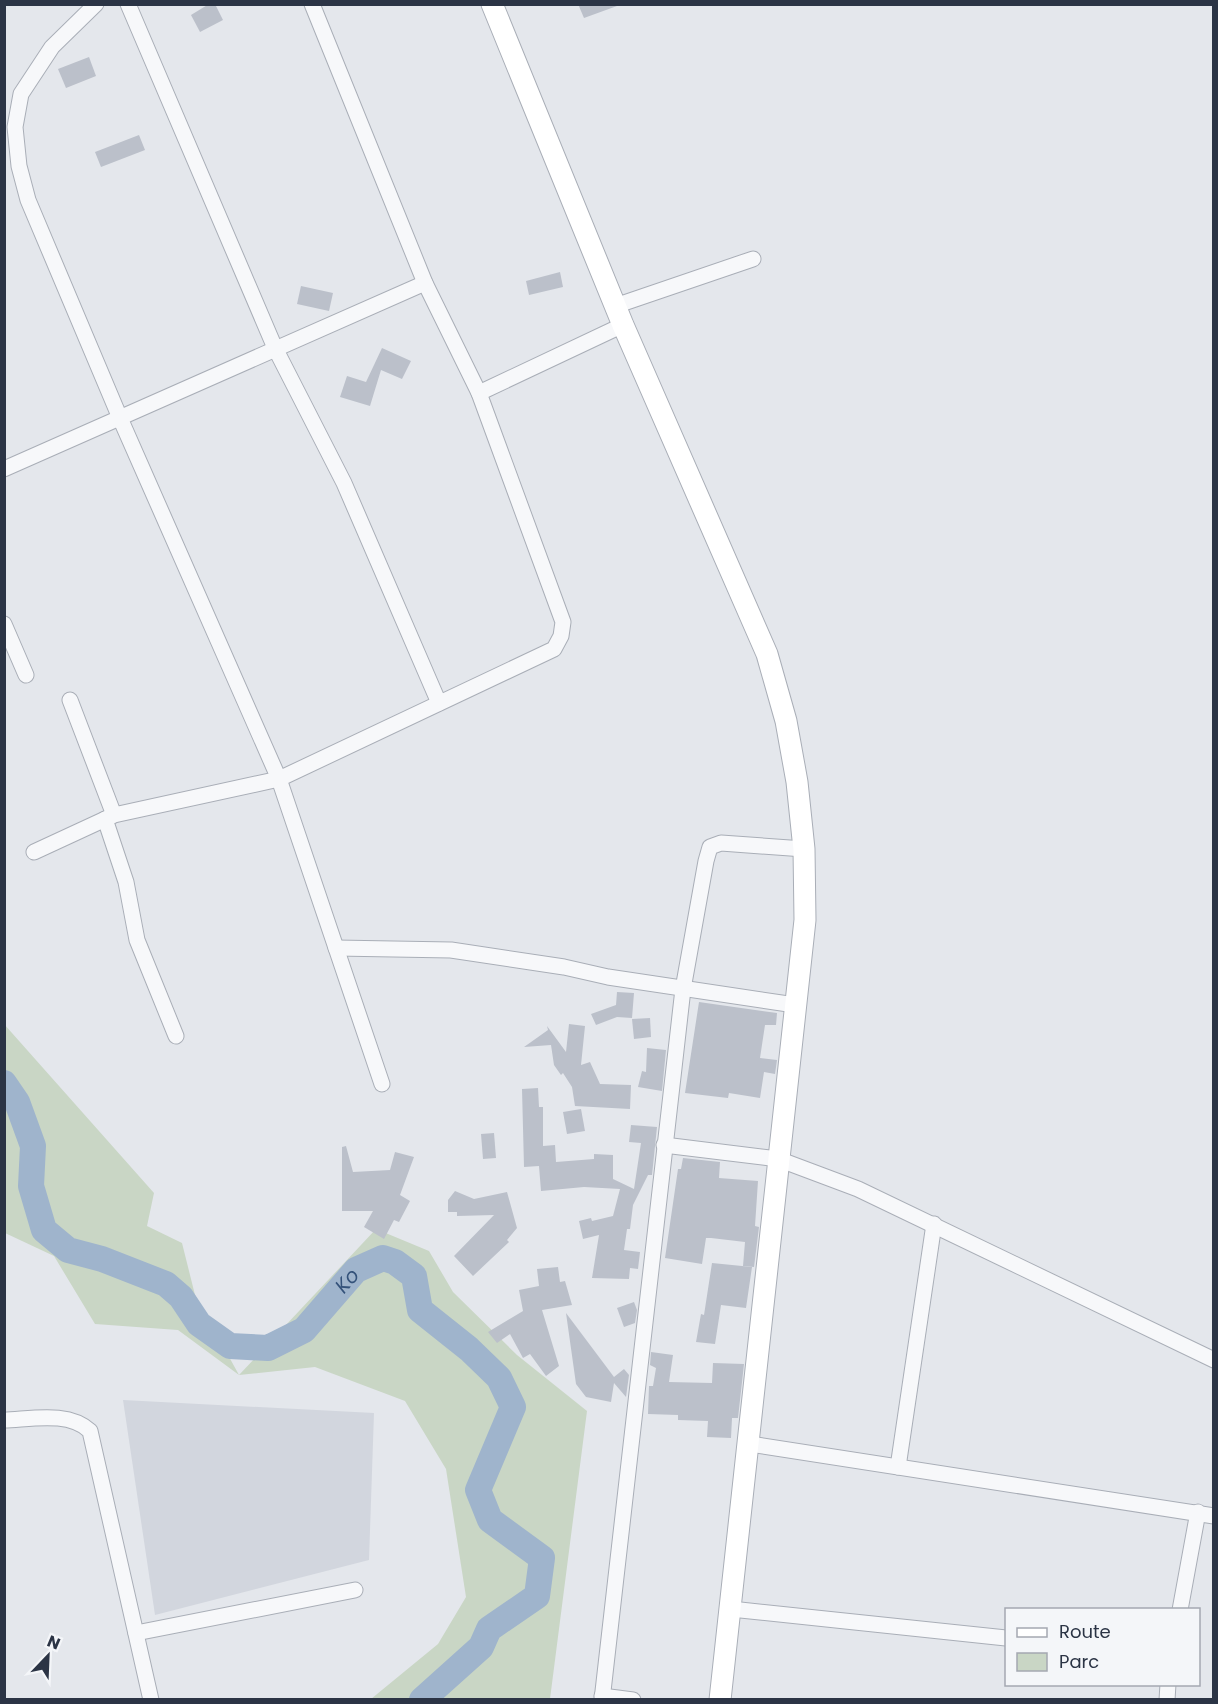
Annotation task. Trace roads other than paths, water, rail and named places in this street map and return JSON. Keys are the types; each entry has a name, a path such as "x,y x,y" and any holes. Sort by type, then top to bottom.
{"main road":[{"path":"492,4 619,315 767,654 786,721 797,782 804,849 804,920 750,1443 720,1700"}],"street":[{"path":"96,4 52,47 21,94 15,127 19,166 28,200 120,418 279,779 382,1084"},
{"path":"128,4 275,348 344,483 439,703"},
{"path":"34,852 110,817 279,779 554,649 561,636 563,622 479,393 425,283 312,4"},
{"path":"479,393 619,315 753,259"},
{"path":"4,469 425,283"},
{"path":"4,624 26,675"},
{"path":"70,700 110,817 137,940 176,1036"},
{"path":"633,1700 602,1698 683,989 710,847 721,843 804,849"},
{"path":"336,948 451,950 683,989 795,1005"},
{"path":"664,1145 778,1159 858,1189 1214,1360"},
{"path":"898,1467 934,1224"},
{"path":"4,1420 67,1419 80,1422 90,1431 151,1700"},
{"path":"750,1443 1206,1514 1181,1608"},
{"path":"136,1633 355,1590"},
{"path":"731,1609 1005,1638"}],"waterway":[{"name":"Ko","path":"4,1083 17,1102 33,1146 31,1186 44,1230 68,1250 102,1259 166,1284 181,1297 199,1324 230,1346 268,1348 304,1330 356,1270 383,1258 395,1262 414,1276 420,1310 469,1349 499,1378 513,1407 478,1490 490,1520 542,1558 537,1596 489,1629 481,1647 422,1700"}]}
